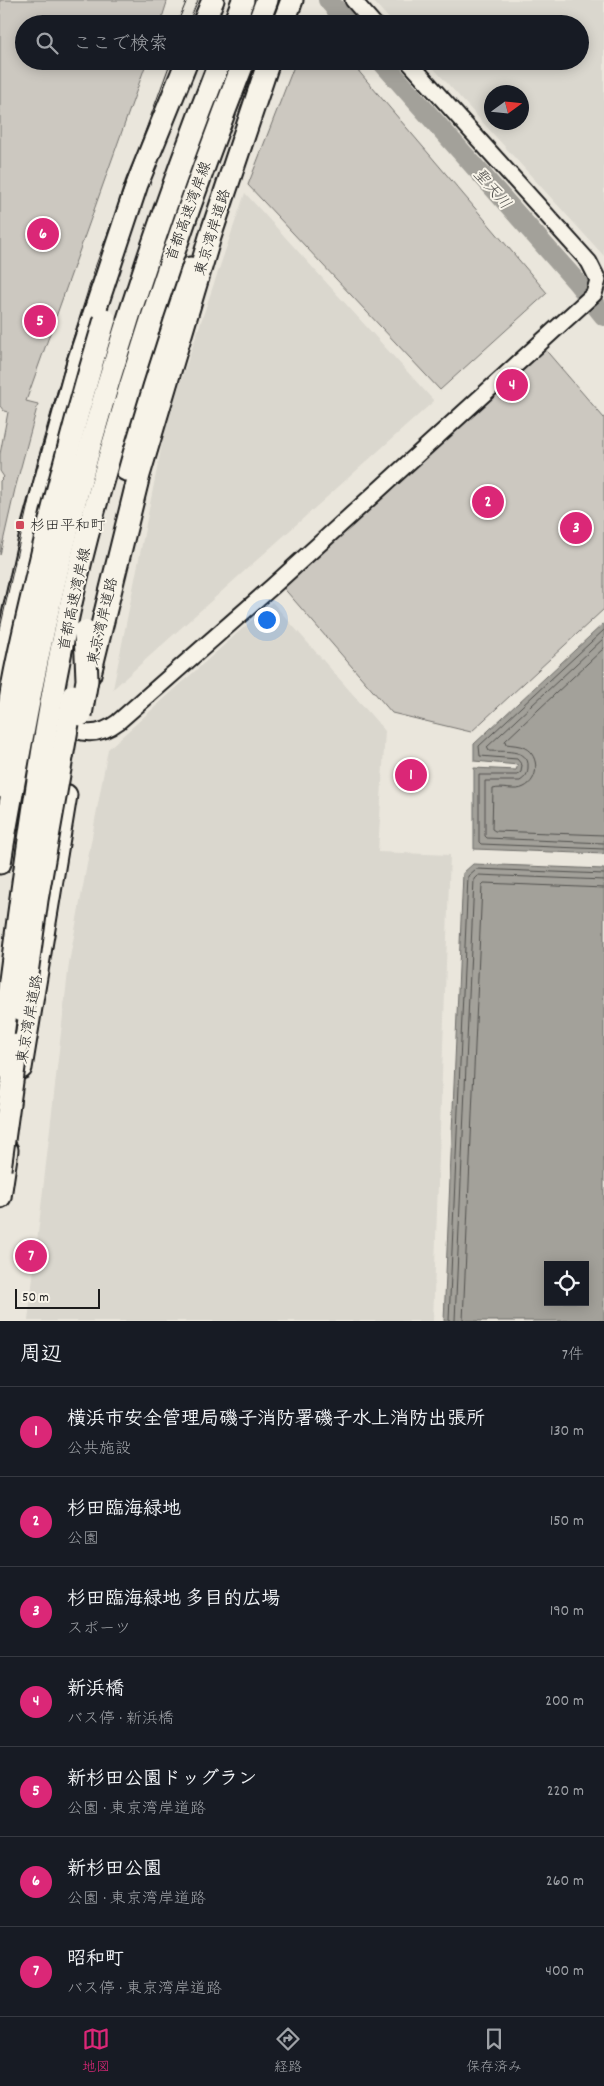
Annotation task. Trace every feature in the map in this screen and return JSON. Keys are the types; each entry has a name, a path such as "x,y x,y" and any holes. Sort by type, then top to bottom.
{"highway":[{"path":"207,15 213,0"},
{"path":"238,15 244,0"},
{"path":"261,15 267,0"},
{"path":"286,15 292,0"},
{"path":"0,682 4,637 78,362 137,184 183,70"},
{"name":"首都高速湾岸線","path":"0,863 25,722 59,564 104,395 153,242 217,70"},
{"name":"首都高速湾岸線","path":"0,1067 24,877 44,746 87,540 128,392 174,248 241,70"},
{"name":"東京湾岸道路","path":"0,1197 76,732 139,475 210,236 266,70"},
{"path":"4,838 3,748 25,626 56,492 81,398 139,214 170,102"},
{"path":"0,1169 36,900 85,631 136,433 176,296 186,274 210,236"}],"street":[{"path":"353,0 366,15"},
{"path":"0,697 76,732 89,734 101,732 118,722 273,586 594,294 598,280 589,262 416,70"}],"shaded area":[{"path":"0,0 166,0 163,15 15,15 15,70 144,70 26,401 38,404 15,489 0,555 0,481 4,477 0,471 0,454 8,412 4,411 0,406"},
{"path":"372,0 604,0 604,256 490,130 529,130 529,85 484,85 484,124 435,70 589,70 589,15 386,15"},
{"path":"293,70 358,70 547,293 440,390 248,185"},
{"path":"245,193 434,401 113,689 166,424"},
{"path":"543,347 604,418 604,609 471,732 392,713 281,585"},
{"path":"272,602 385,731 378,852 450,855 433,1321 28,1321 69,963 108,749"}],"water":[{"path":"604,623 604,854 474,849 474,768 516,770 518,765 474,761 474,744"},
{"path":"473,864 604,869 604,1321 444,1321 463,873"}],"waterway":[{"name":"聖天川","path":"328,0 341,15"},
{"name":"聖天川","path":"389,70 575,280 604,316"}],"tram line":[{"path":"181,15 187,0"},
{"path":"192,15 198,0"},
{"path":"0,629 39,455 64,367 96,265 168,70"}],"place":[{"name":"新杉田公園","path":"43,234"},
{"name":"新杉田公園ドッグラン","path":"40,321"},
{"name":"新浜橋","path":"512,385"},
{"name":"杉田臨海緑地","path":"488,502"},
{"name":"杉田平和町","path":"20,525"},
{"name":"杉田臨海緑地 多目的広場","path":"576,528"},
{"name":"横浜市安全管理局磯子消防署磯子水上消防出張所","path":"411,775"},
{"name":"昭和町","path":"31,1256"}]}
